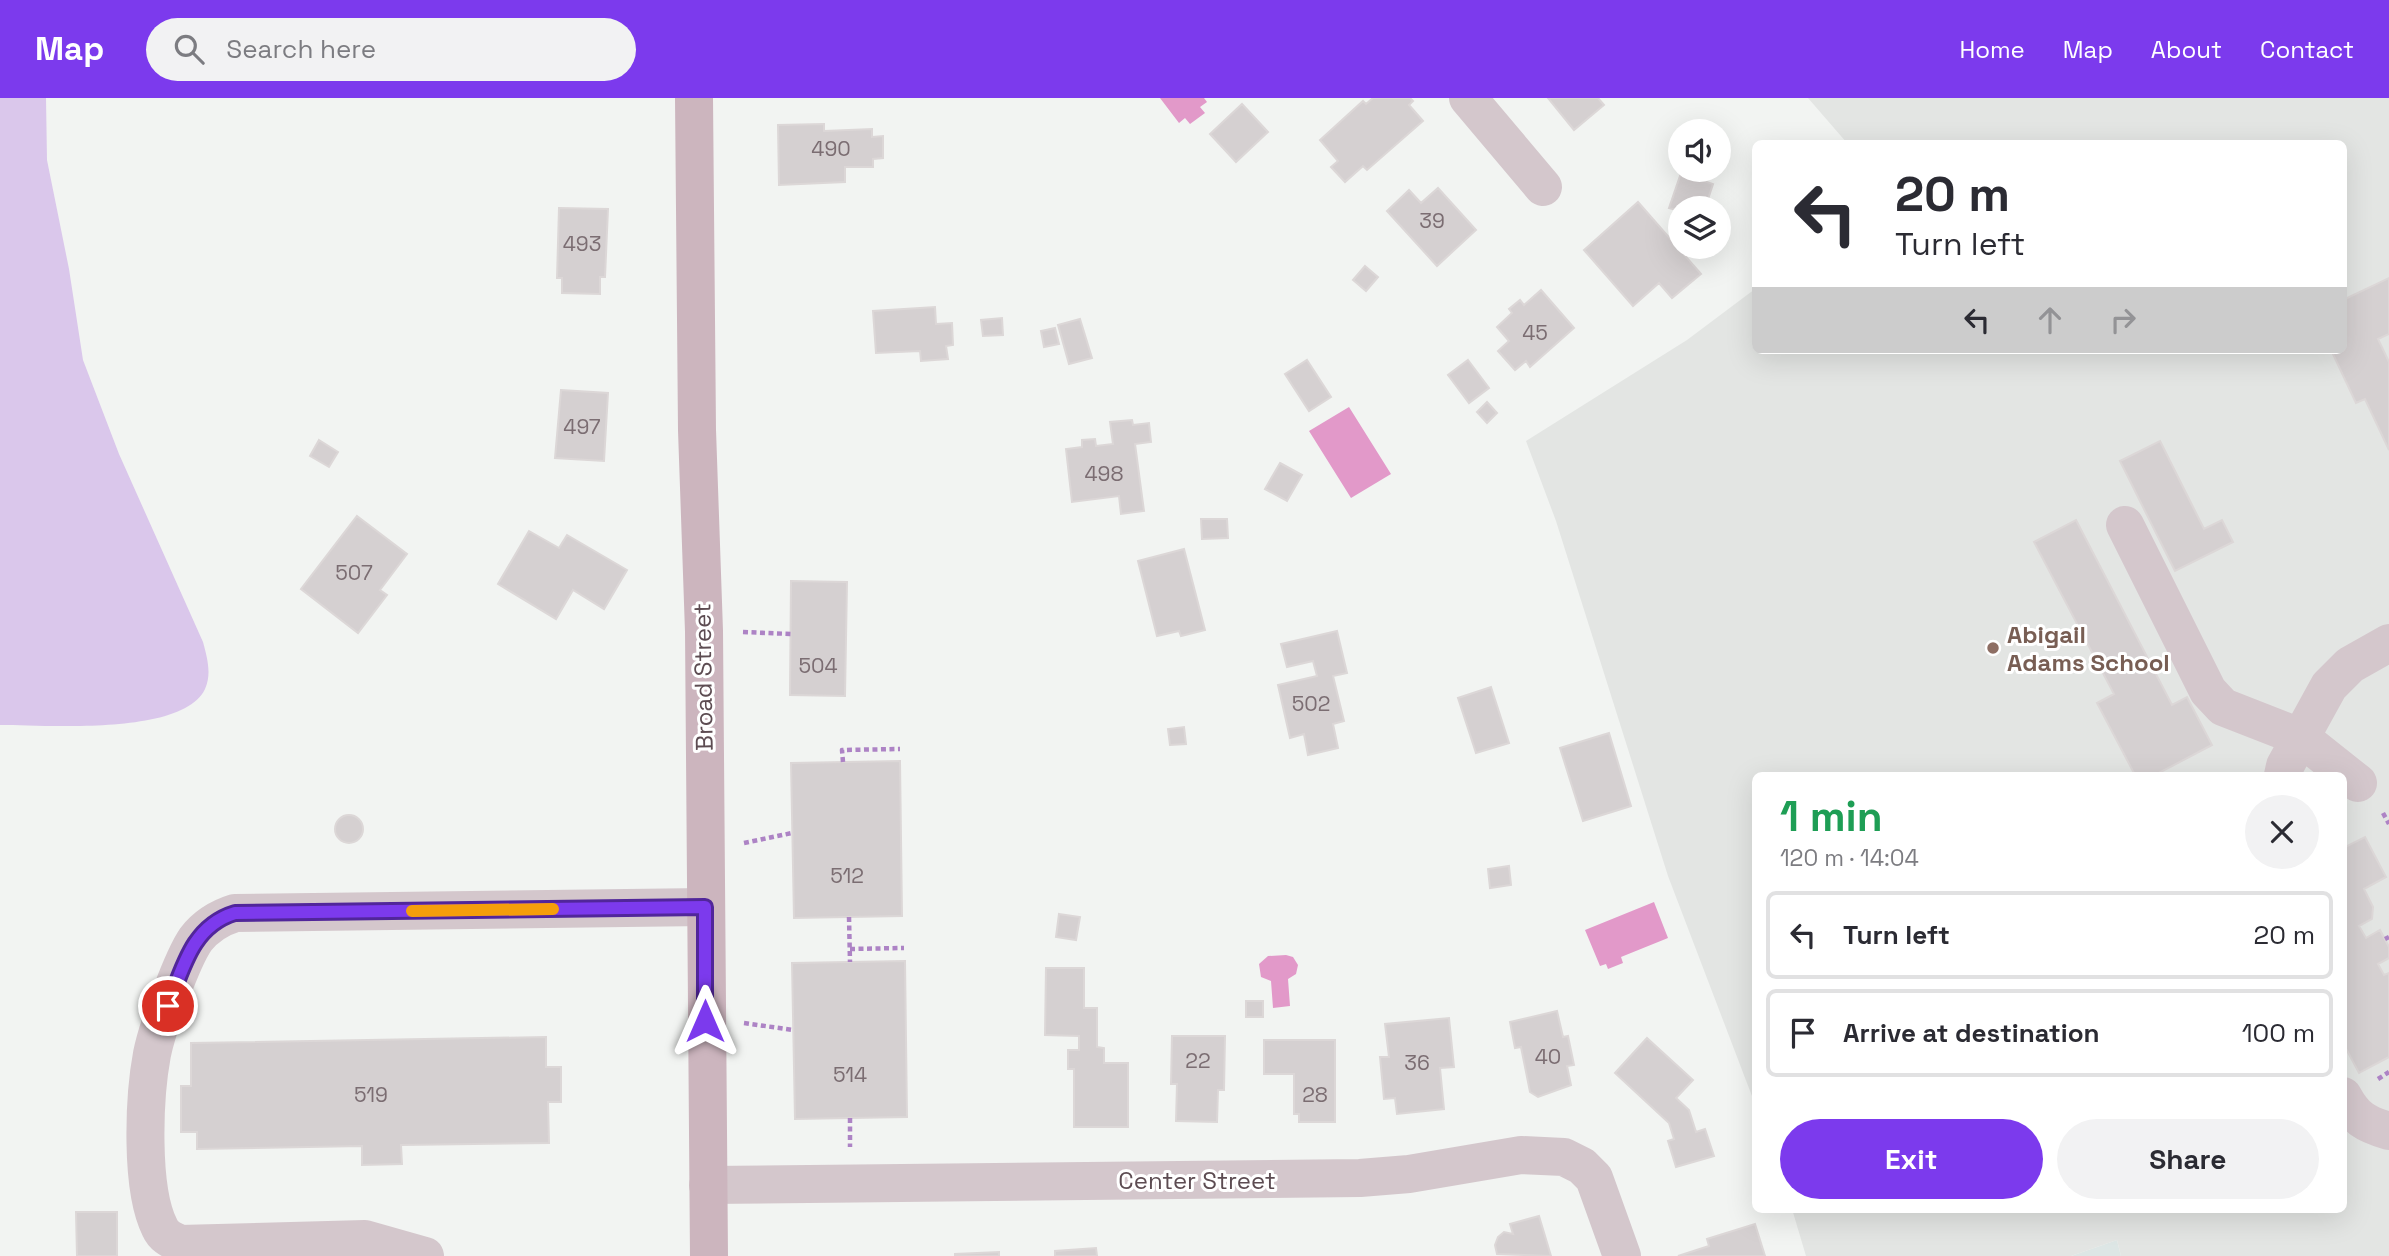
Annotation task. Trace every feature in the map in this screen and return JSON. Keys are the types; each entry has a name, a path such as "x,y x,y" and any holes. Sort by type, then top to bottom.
{"main road":[{"name":"Broad Street","path":"694,98 696,429 704,631 709,1256"}],"street":[{"path":"1468,98 1543,187"},
{"path":"2124,525 2208,691 2223,707 2300,737 2344,772"},
{"path":"2284,772 2300,737 2329,686 2350,665 2389,643"},
{"path":"2347,774 2358,783"},
{"path":"425,1256 365,1239 180,1244 161,1230 147,1190 148,1097 152,1056 159,1027 195,941 208,926 235,913 705,907"},
{"path":"2347,1104 2352,1113 2364,1124 2389,1131"},
{"name":"Center Street","path":"708,1185 1360,1178 1409,1174 1521,1155 1544,1154 1564,1157 1582,1166 1594,1178 1622,1256"}],"path":[{"path":"704,631 791,634"},
{"path":"842,762 842,750 900,749"},
{"path":"705,843 746,843 792,833"},
{"path":"849,917 850,962"},
{"path":"850,949 904,947"}],"shaded area":[{"path":"0,98 46,98 47,160 69,269 83,360 119,454 203,642 208,671 205,689 192,704 170,714 111,725 0,725"},
{"path":"1160,98 1204,98 1207,102 1200,107 1205,113 1190,124 1185,118 1179,123"},
{"name":"Abigail Adams School","path":"1808,98 2389,98 2389,1256 2121,1256 2117,1240 2071,1256 1806,1256 1793,1213 2347,1213 2347,772 1752,772 1752,1096 1668,876 1556,521 1526,441 1687,340 1752,291 1752,354 2347,354 2347,140 1844,140"},
{"path":"1349,407 1391,474 1351,498 1309,431"},
{"path":"1654,902 1668,938 1621,957 1623,963 1608,969 1606,964 1600,966 1585,930"},
{"path":"1268,956 1293,957 1298,965 1296,974 1288,979 1290,1006 1273,1008 1271,981 1261,977 1259,964"},
{"path":"2117,1240 2121,1256 2071,1256"}],"building":[{"path":"1373,98 1410,98 1413,101 1409,105 1423,121 1367,170 1363,166 1345,182 1331,167 1338,161 1320,140 1363,101 1366,104"},
{"path":"1548,98 1598,98 1604,105 1574,130"},
{"path":"1242,104 1268,132 1236,162 1210,134"},
{"path":"824,124 824,131 872,129 872,137 883,136 883,158 873,159 873,167 845,167 845,182 779,185 778,125"},
{"path":"1678,182 1713,184 1709,196 1673,196"},
{"path":"1438,188 1476,230 1437,266 1387,211 1409,190 1421,203"},
{"path":"1638,202 1668,236 1668,259 1688,259 1701,274 1672,298 1659,283 1633,306 1584,250"},
{"path":"559,208 608,209 605,277 600,277 600,294 562,293 562,278 557,278"},
{"path":"1365,266 1378,277 1366,291 1353,280"},
{"path":"2389,278 2389,334 2378,339 2389,362 2389,450 2365,399 2356,403 2333,354 2347,354 2347,298"},
{"path":"1541,290 1574,328 1530,367 1526,361 1515,370 1498,351 1509,341 1497,327 1512,313 1509,309 1520,300 1524,305"},
{"path":"935,307 936,324 952,323 953,345 946,346 948,359 921,361 920,351 876,353 873,311"},
{"path":"1002,318 1003,335 983,336 981,320"},
{"path":"1080,319 1092,358 1069,364 1058,325"},
{"path":"1055,328 1059,344 1044,347 1041,331"},
{"path":"1307,360 1331,397 1309,411 1285,374"},
{"path":"1468,360 1489,388 1469,403 1448,375"},
{"path":"561,390 608,393 604,461 555,458"},
{"path":"1487,402 1497,413 1487,423 1477,412"},
{"path":"1132,420 1133,425 1149,423 1151,442 1135,444 1144,511 1121,514 1119,496 1072,502 1066,449 1082,447 1082,440 1095,439 1096,446 1113,444 1110,422"},
{"path":"319,440 338,452 329,467 310,456"},
{"path":"2160,441 2204,529 2222,520 2233,542 2175,571 2120,461"},
{"path":"1280,463 1302,475 1287,501 1265,489"},
{"path":"357,516 407,554 380,590 387,595 358,633 301,589"},
{"path":"1201,519 1227,519 1228,538 1202,539"},
{"path":"2076,520 2172,705 2187,697 2212,745 2161,772 2133,772 2097,703 2114,694 2034,542"},
{"path":"529,531 559,548 567,535 627,570 604,609 573,590 556,619 498,584"},
{"path":"1184,549 1205,630 1181,636 1179,631 1157,636 1138,561"},
{"path":"791,581 847,582 845,696 790,695"},
{"path":"1337,631 1347,673 1333,676 1344,721 1333,724 1338,748 1308,755 1304,734 1290,738 1278,685 1317,676 1313,661 1287,667 1281,644"},
{"path":"1491,687 1509,743 1476,753 1458,698"},
{"path":"1184,727 1186,744 1170,745 1168,729"},
{"path":"1609,733 1631,806 1583,821 1560,748"},
{"path":"900,761 902,916 794,918 791,763"},
{"path":"349,815 359,819 363,829 359,839 349,843 339,839 335,829 339,819"},
{"path":"2365,837 2386,877 2364,889 2373,907 2372,919 2359,926 2366,938 2380,930 2389,947 2389,958 2378,964 2384,975 2389,973 2389,1057 2359,1073 2347,1050 2347,846"},
{"path":"1509,866 1511,885 1490,888 1488,869"},
{"path":"1059,914 1080,917 1076,940 1056,937"},
{"path":"905,961 907,1117 795,1119 792,963"},
{"path":"1046,968 1084,968 1084,1008 1097,1008 1097,1047 1104,1048 1104,1063 1128,1063 1128,1127 1074,1127 1074,1069 1068,1069 1068,1050 1079,1050 1079,1036 1045,1035"},
{"path":"1246,1001 1263,1001 1263,1017 1246,1017"},
{"path":"1557,1011 1563,1037 1568,1036 1574,1065 1567,1066 1571,1085 1538,1097 1530,1092 1521,1047 1515,1048 1510,1022"},
{"path":"1449,1018 1454,1067 1440,1068 1444,1109 1397,1114 1395,1098 1384,1099 1380,1057 1389,1057 1385,1024"},
{"path":"1172,1036 1225,1036 1224,1090 1218,1090 1217,1122 1176,1121 1177,1084 1171,1084"},
{"path":"546,1037 546,1067 561,1067 561,1102 548,1102 549,1143 401,1145 402,1164 362,1165 362,1146 197,1149 197,1132 181,1132 181,1086 191,1086 191,1043"},
{"path":"1647,1038 1693,1080 1676,1098 1689,1110 1696,1132 1705,1129 1714,1156 1676,1167 1668,1141 1674,1139 1669,1123 1615,1073"},
{"path":"1264,1040 1335,1040 1335,1122 1299,1122 1299,1114 1294,1114 1294,1074 1264,1074"},
{"path":"76,1212 117,1212 117,1256 77,1256"},
{"path":"1539,1216 1551,1256 1497,1254 1495,1245 1498,1237 1504,1232 1513,1234 1510,1224"},
{"path":"1755,1224 1765,1256 1678,1256 1709,1246 1707,1239"},
{"path":"1096,1248 1097,1256 1055,1256 1055,1251"},
{"path":"999,1252 999,1256 955,1256 955,1254"}],"slow traffic":[{"path":"412,911 553,909"}],"place":[{"name":"Abigail Adams School","path":"1993,648"}],"route":[{"path":"168,1006 195,941 208,926 221,917 235,913 705,907 705,1021"}]}
